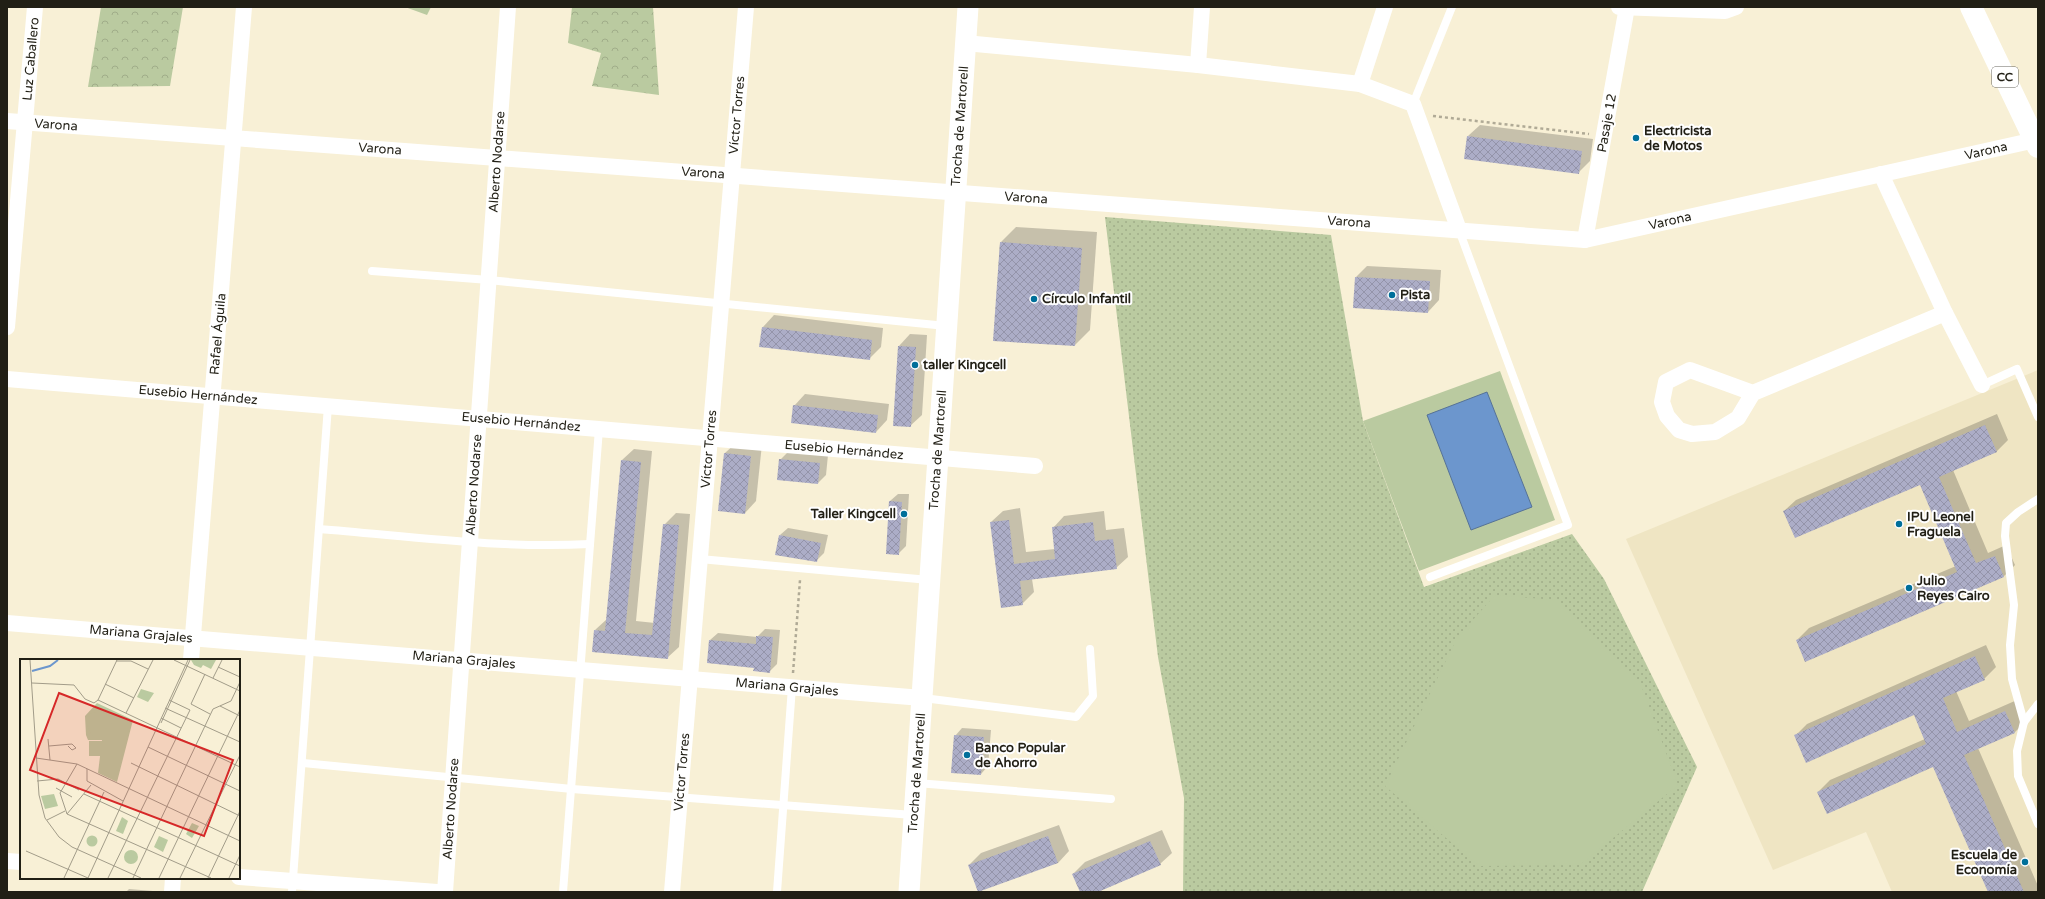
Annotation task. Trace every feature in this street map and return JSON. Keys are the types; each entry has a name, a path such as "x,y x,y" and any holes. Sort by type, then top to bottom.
{"main road":[{"name":"CC","path":"1971,7 2036,143"}],"street":[{"name":"Luz Caballero","path":"7,327 35,7"},
{"name":"Rafael Águila","path":"191,659 244,7"},
{"name":"Alberto Nodarse","path":"446,892 508,7"},
{"name":"Víctor Torres","path":"672,892 746,7"},
{"name":"Trocha de Martorell","path":"909,892 968,7"},
{"path":"1198,65 1202,7"},
{"path":"1360,84 1385,7"},
{"path":"1624,7 1725,11 1736,7"},
{"name":"Pasaje 12","path":"1585,240 1605,136 1624,7"},
{"path":"965,43 1198,65 1360,84 1416,109 1459,230"},
{"name":"Varona","path":"7,121 1585,240 1881,174 2036,143"},
{"path":"1881,174 1945,313 1982,385"},
{"path":"1754,393 1690,370 1666,382 1662,402 1667,416 1679,430 1692,434 1715,432 1738,418 1754,393 1945,313"},
{"name":"Eusebio Hernández","path":"7,379 1035,466"},
{"name":"Mariana Grajales","path":"7,623 922,698"},
{"path":"7,861 20,862"},
{"path":"240,878 293,887 437,892"},
{"path":"172,892 173,879"}],"lane":[{"path":"1416,109 1452,7"},
{"path":"1430,577 1568,525 1459,230"},
{"path":"372,272 489,280 946,326"},
{"path":"1982,385 2017,369 2038,417"},
{"path":"293,887 328,406"},
{"path":"563,892 572,789 598,429"},
{"path":"2024,722 2012,679 2010,645 2014,605 2004,536 2006,523 2018,512 2038,499"},
{"path":"319,529 470,541 562,546 590,544"},
{"path":"700,559 801,567 929,580"},
{"path":"922,698 1076,717 1093,696 1090,649"},
{"path":"777,892 792,687"},
{"path":"2038,704 2024,722 2017,751 2018,776 2038,824"},
{"path":"303,763 572,789 914,815"},
{"path":"916,783 1111,799"}],"path":[{"path":"1416,109 1605,136"},
{"path":"792,687 801,567"}],"shaded area":[{"path":"2038,370 2038,892 1892,892 1866,832 1773,870 1626,539"}],"green space":[{"path":"101,7 183,7 170,86 88,87"},
{"path":"405,7 431,7 427,15"},
{"path":"572,7 653,7 659,95 592,86 601,53 568,43"},
{"path":"1105,217 1331,235 1363,421 1424,587 1572,534 1604,579 1697,767 1642,892 1183,892 1184,798 1158,657"},
{"path":"1500,371 1555,520 1419,571 1363,421"},
{"path":"1495,595 1556,600 1641,685 1678,785 1580,865 1479,866 1385,786 1457,638"}],"water":[{"path":"1487,392 1532,507 1471,530 1427,415"}],"building":[{"path":"1467,136 1582,151 1579,174 1464,159"},
{"path":"1000,242 1082,248 1075,346 993,341"},
{"name":"Pista","path":"1355,277 1430,281 1428,313 1353,308"},
{"path":"762,327 872,340 870,360 759,347"},
{"path":"898,346 916,347 911,427 893,426"},
{"path":"793,405 878,415 876,433 791,423"},
{"path":"1985,425 1997,452 1939,477 1976,563 1995,556 2004,577 1805,662 1796,640 1957,572 1920,485 1795,538 1783,511"},
{"path":"724,453 751,456 745,514 718,511"},
{"path":"779,459 820,463 818,484 777,480"},
{"path":"621,460 641,462 625,633 652,635 663,524 679,525 668,659 592,652 594,630 605,631"},
{"path":"889,501 902,502 899,555 886,554"},
{"path":"1009,520 1014,564 1055,559 1052,527 1093,522 1095,541 1113,539 1117,569 1020,581 1023,605 1001,608 990,522"},
{"path":"779,535 821,543 817,562 775,555"},
{"path":"756,636 773,637 770,673 753,671 754,668 707,663 709,640 756,644"},
{"path":"1975,656 1985,680 1943,698 1957,732 2005,711 2015,733 1964,755 2024,892 1988,892 1933,767 1827,814 1817,792 1926,744 1914,715 1806,763 1794,735"},
{"name":"Banco Popular de Ahorro","path":"954,735 984,737 981,775 951,773"},
{"path":"1048,836 1058,863 978,892 968,865"},
{"path":"1150,841 1161,865 1098,892 1080,892 1072,874"}],"place":[{"name":"Electricista de Motos","path":"1636,138"},
{"name":"Pista","path":"1392,295"},
{"name":"Círculo Infantil","path":"1034,299"},
{"name":"taller Kingcell","path":"915,365"},
{"name":"Taller Kingcell","path":"904,514"},
{"name":"IPU Leonel Fraguela","path":"1899,524"},
{"name":"Julio Reyes Cairo","path":"1909,588"},
{"name":"Banco Popular de Ahorro","path":"967,755"},
{"name":"Escuela de Economía","path":"2025,862"}]}
